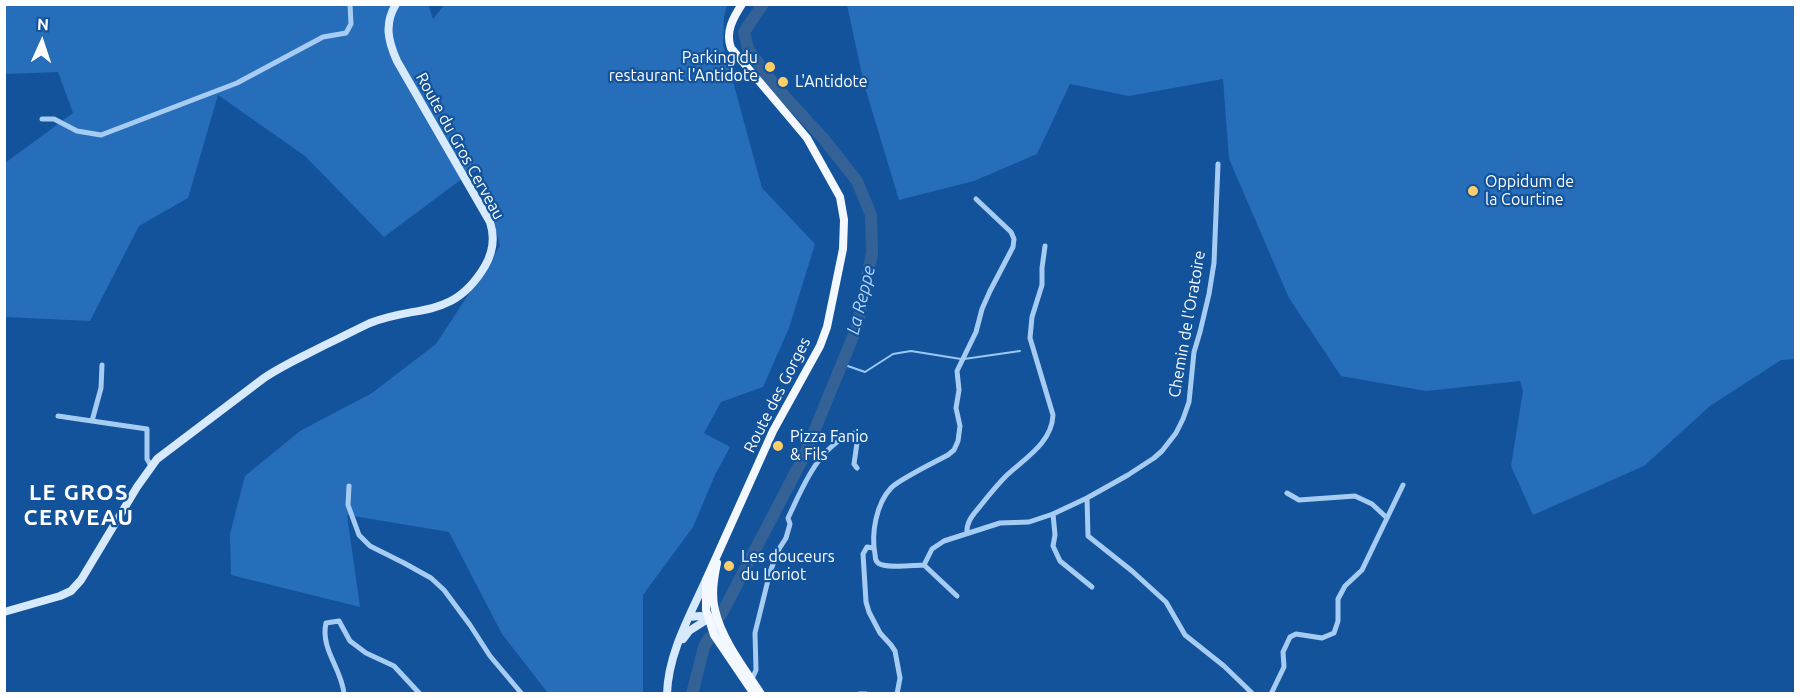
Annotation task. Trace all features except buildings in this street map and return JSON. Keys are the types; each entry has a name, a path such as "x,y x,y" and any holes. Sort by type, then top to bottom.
{"main road":[{"name":"Route des Gorges","path":"742,4 730,27 728,35 730,48 807,138 840,197 843,206 844,234 841,264 824,336 772,431 706,580 705,592 714,634 754,693"},
{"name":"Route des Gorges","path":"721,547 710,616 761,693"}],"street":[{"path":"42,119 54,119 77,131 100,135 149,117 258,73 323,38 346,33 351,24 350,4"},
{"name":"Route du Gros Cerveau","path":"4,612 71,591 92,563 151,466 164,452 279,368 371,323 436,308 448,303 462,294 477,279 487,261 492,245 490,222 390,46 389,21 396,4"},
{"name":"Chemin de l'Oratoire","path":"924,565 932,549 944,541 1000,523 1029,522 1087,498 1128,475 1162,451 1176,433 1188,402 1194,352 1209,294 1214,263 1218,164"},
{"path":"957,596 924,565 885,566 875,558 873,548 876,520 884,498 892,486 948,455 954,450 958,441 960,426 956,408 959,390 957,371 976,332 990,291 1013,247 1014,239 1011,232 976,199"},
{"path":"967,533 966,525 973,514 1004,478 1038,447 1050,432 1053,423 1053,415 1029,338 1032,317 1042,285 1045,246"},
{"path":"92,421 101,388 102,365"},
{"path":"58,416 147,429 147,459 151,466"},
{"path":"752,679 756,670 755,633 770,572 786,538 790,524 788,518 812,470 836,444 854,433 858,436 855,464 857,468"},
{"path":"1270,693 1284,667 1283,652 1290,637 1296,634 1322,638 1334,633 1338,621 1338,599 1345,586 1362,570 1403,485"},
{"path":"349,486 348,505 359,535 370,546 431,578 444,590 490,656 522,693"},
{"path":"1287,493 1299,500 1355,496 1372,504 1387,518"},
{"path":"1087,498 1089,536 1166,602 1185,635 1253,693"},
{"path":"1053,514 1053,546 1060,561 1092,587"},
{"path":"873,548 867,548 863,555 866,602 880,633 895,651 900,678 897,693"},
{"path":"667,693 678,645 706,580"},
{"path":"689,617 710,616"},
{"path":"678,645 686,634 710,616"},
{"path":"344,693 324,636 326,623 339,621 350,641 366,653 394,666 420,693"},
{"path":"696,627 714,634"},
{"path":"859,693 866,693"}],"shaded area":[{"path":"428,4 433,19 444,5 727,5 723,45 762,188 815,244 789,328 763,387 721,402 704,433 730,447 715,475 693,527 643,595 643,693 548,693 502,634 449,532 347,515 360,607 231,575 230,534 245,476 300,431 372,393 436,344 500,246 481,168 463,178 384,237 305,156 218,95 188,198 139,226 90,321 5,317 5,163 73,113 58,72 5,74 5,5"},
{"path":"847,5 1795,5 1795,359 1781,360 1710,406 1644,466 1533,515 1511,466 1523,391 1520,381 1426,391 1341,376 1289,298 1229,159 1223,79 1129,96 1070,84 1037,154 974,181 899,200 864,84"}],"waterway":[{"name":"La Reppe","path":"721,615 804,456 857,327 872,253 871,215 857,181 823,138 777,88 748,49 744,32 763,4"},
{"path":"842,364 865,372 893,354 911,351 961,359"},
{"path":"964,359 1020,351"},
{"name":"La Reppe","path":"692,694 704,647 709,638"}],"place":[{"name":"Parking du restaurant l'Antidote","path":"770,67"},
{"name":"L'Antidote","path":"783,82"},
{"name":"Oppidum de la Courtine","path":"1473,191"},
{"name":"Pizza Fanio & Fils","path":"778,446"},
{"name":"Les douceurs du Loriot","path":"729,566"}],"district":[{"name":"LE GROS CERVEAU","path":"79,506"}]}
